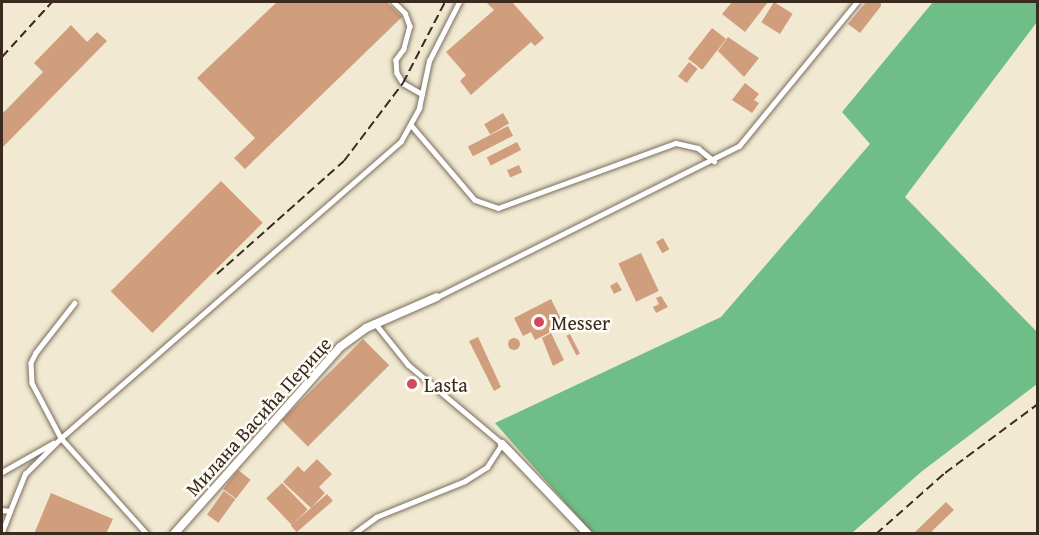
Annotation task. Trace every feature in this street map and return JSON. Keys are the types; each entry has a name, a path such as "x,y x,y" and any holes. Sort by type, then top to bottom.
{"street":[{"name":"Милана Васића Перице","path":"174,534 340,347 376,325 437,297"},
{"path":"502,444 588,534"}],"lane":[{"path":"394,2 405,13 410,26 404,50 396,60 397,73 403,83 422,94"},
{"path":"2,532 25,474 61,438 401,141 412,126 429,61 459,2"},
{"path":"437,297 714,161 739,146 857,2"},
{"path":"412,126 475,200 498,208 676,143 698,148 714,161"},
{"path":"75,303 31,363 32,383 61,438 147,534"},
{"path":"353,534 376,517 465,481 488,467 502,444 408,365 376,325"},
{"path":"2,472 61,438"},
{"path":"2,510 10,511"}],"green space":[{"path":"933,2 1037,2 1037,22 905,197 1037,332 1037,384 921,472 852,533 592,533 495,423 721,317 870,144 842,112"}],"building":[{"path":"277,2 387,2 402,17 245,169 234,158 255,138 197,78"},
{"path":"486,2 512,2 544,38 535,46 531,42 471,95 460,81 466,75 446,52 494,10"},
{"path":"732,2 768,2 745,32 722,14"},
{"path":"774,2 793,14 780,34 761,22"},
{"path":"866,2 881,2 881,6 860,33 848,24"},
{"path":"71,25 87,42 97,32 107,41 2,148 2,110 4,112 43,72 34,63"},
{"path":"712,28 726,39 702,70 688,59"},
{"path":"728,37 759,58 744,77 718,51"},
{"path":"689,62 698,69 687,83 678,76"},
{"path":"745,83 759,94 754,100 759,103 752,113 732,100"},
{"path":"503,113 509,123 490,135 484,124"},
{"path":"508,126 513,136 473,156 468,146"},
{"path":"517,142 521,150 491,165 487,157"},
{"path":"519,165 522,172 510,177 507,170"},
{"path":"221,181 263,223 152,333 111,291"},
{"path":"663,238 669,249 662,253 656,242"},
{"path":"641,253 659,291 636,302 618,264"},
{"path":"617,282 622,290 614,294 610,286"},
{"path":"661,296 668,307 656,313 653,307 659,304 656,298"},
{"name":"Messer","path":"551,299 564,325 535,340 531,332 523,336 514,318"},
{"path":"551,333 564,360 553,366 542,338"},
{"path":"570,334 580,354 576,355 566,336"},
{"path":"478,337 501,387 494,391 469,341"},
{"path":"516,338 520,344 516,350 512,350 508,342"},
{"path":"363,339 389,365 308,446 282,420"},
{"path":"317,459 332,474 319,487 325,493 311,508 283,482 298,466 304,472"},
{"path":"238,470 251,480 236,499 223,489"},
{"path":"282,483 308,510 292,525 266,498"},
{"path":"224,491 235,499 218,523 207,514"},
{"path":"51,493 113,519 106,534 34,534"},
{"path":"327,494 333,501 297,532 291,525"},
{"path":"946,502 954,510 932,531 934,534 913,534"}],"railway":[{"path":"2,57 52,2"},
{"path":"217,274 344,161 403,83 445,2"},
{"path":"876,534 945,473 1038,404"}],"place":[{"name":"Messer","path":"539,322"},
{"name":"Lasta","path":"412,384"}]}
